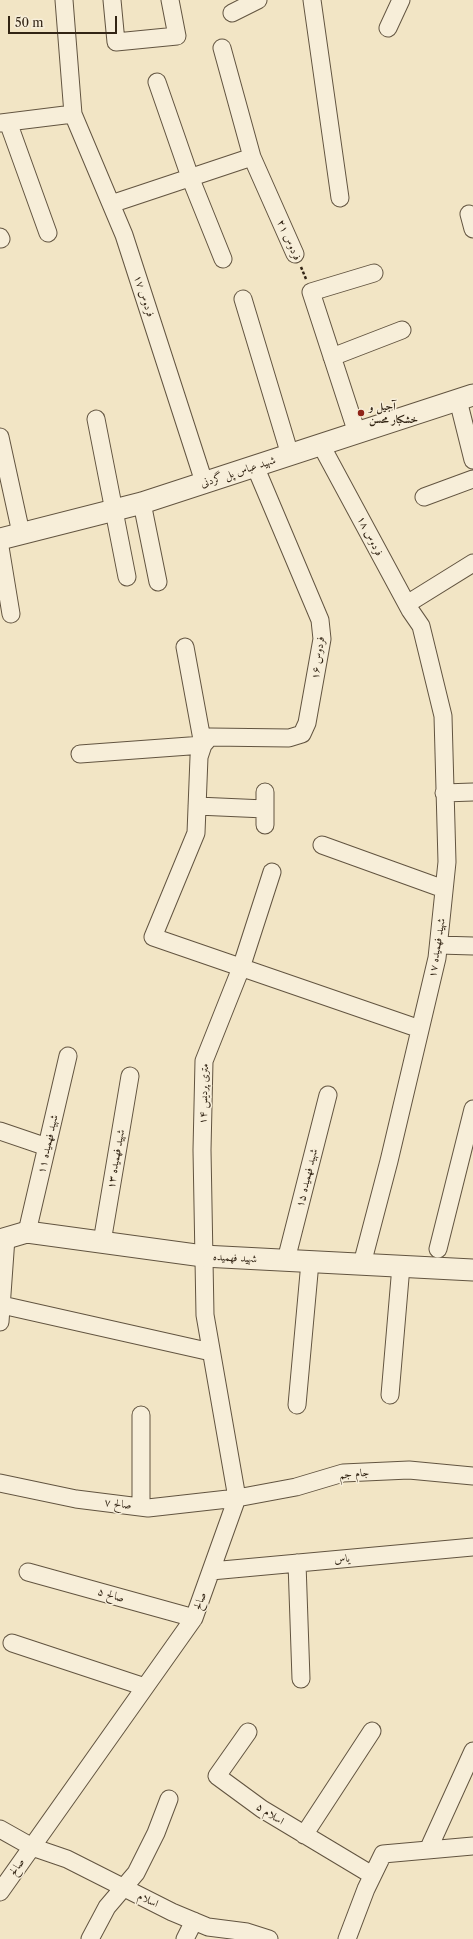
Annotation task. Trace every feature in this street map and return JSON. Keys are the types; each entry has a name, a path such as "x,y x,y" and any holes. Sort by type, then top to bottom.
{"street":[{"name":"فردوس ۱۷","path":"64,0 73,114 124,235 204,482"},
{"path":"112,0 116,42 177,36 170,0"},
{"path":"232,12 258,0"},
{"path":"312,0 340,198"},
{"path":"388,28 401,0"},
{"name":"فردوس ۲۱","path":"222,48 252,157 295,254"},
{"path":"157,82 190,178 223,258"},
{"path":"48,233 4,123 73,114"},
{"path":"111,204 252,157"},
{"path":"357,433 311,292 374,273"},
{"path":"243,299 290,455"},
{"path":"332,357 402,330"},
{"path":"465,398 473,460"},
{"name":"شهید عباس پل گردنی","path":"0,538 142,503 465,398"},
{"path":"96,419 127,577"},
{"path":"0,437 21,533"},
{"name":"فردوس ۱۸","path":"321,445 420,626"},
{"name":"فردوس ۱۶","path":"203,745 210,737 289,738 302,734 307,724 322,639 320,620 255,466"},
{"path":"424,497 473,479"},
{"path":"142,503 158,582"},
{"path":"0,547 11,614"},
{"path":"407,604 473,564"},
{"name":"شهید فهمیده ۱۷","path":"362,1264 420,1029 439,945 447,862 443,716 420,626"},
{"path":"185,647 203,745 199,758 196,833 153,937 420,1029"},
{"path":"80,754 203,745"},
{"path":"197,806 265,817 265,792"},
{"path":"444,793 473,792"},
{"path":"322,845 444,889"},
{"name":"۱۴ متری پردیس","path":"203,1256 202,1150 204,1061 241,968 272,872"},
{"path":"439,945 473,946"},
{"name":"شهید فهمیده ۱۱","path":"27,1232 68,1056"},
{"name":"شهید فهمیده ۱۳","path":"102,1242 130,1076"},
{"name":"شهید فهمیده ۱۵","path":"286,1260 328,1095"},
{"path":"438,1249 473,1109"},
{"path":"0,1131 47,1147"},
{"name":"شهید فهمیده","path":"3,1239 27,1232 203,1256 473,1270"},
{"path":"0,1322 2,1305 3,1239"},
{"name":"صالح","path":"0,1892 194,1618 237,1498 204,1315 203,1256"},
{"path":"297,1405 310,1262"},
{"path":"390,1395 401,1266"},
{"path":"2,1305 211,1352"},
{"path":"140,1507 141,1415"},
{"name":"جام جم","path":"237,1498 296,1487 343,1473 409,1470 473,1476"},
{"name":"صالح ۷","path":"0,1483 76,1499 148,1508 237,1498"},
{"name":"یاس","path":"211,1571 473,1547"},
{"path":"298,1563 301,1680"},
{"name":"صالح ۵","path":"28,1572 194,1618"},
{"path":"12,1643 145,1687"},
{"path":"304,1835 372,1731"},
{"name":"اسلام ۵","path":"248,1732 217,1776 262,1809 372,1875"},
{"path":"428,1850 473,1751"},
{"path":"90,1939 106,1907 136,1874 156,1833 169,1799"},
{"name":"اسلام","path":"0,1829 32,1847 67,1858 122,1888 224,1934 247,1932 269,1939"},
{"path":"347,1939 372,1875 383,1854 473,1846"},
{"path":"185,1939 194,1921"}],"path":[{"name":"فردوس ۲۱","path":"295,254 311,292"}],"place":[{"name":"آجیل و خشکبار محسن","path":"361,413"}]}
